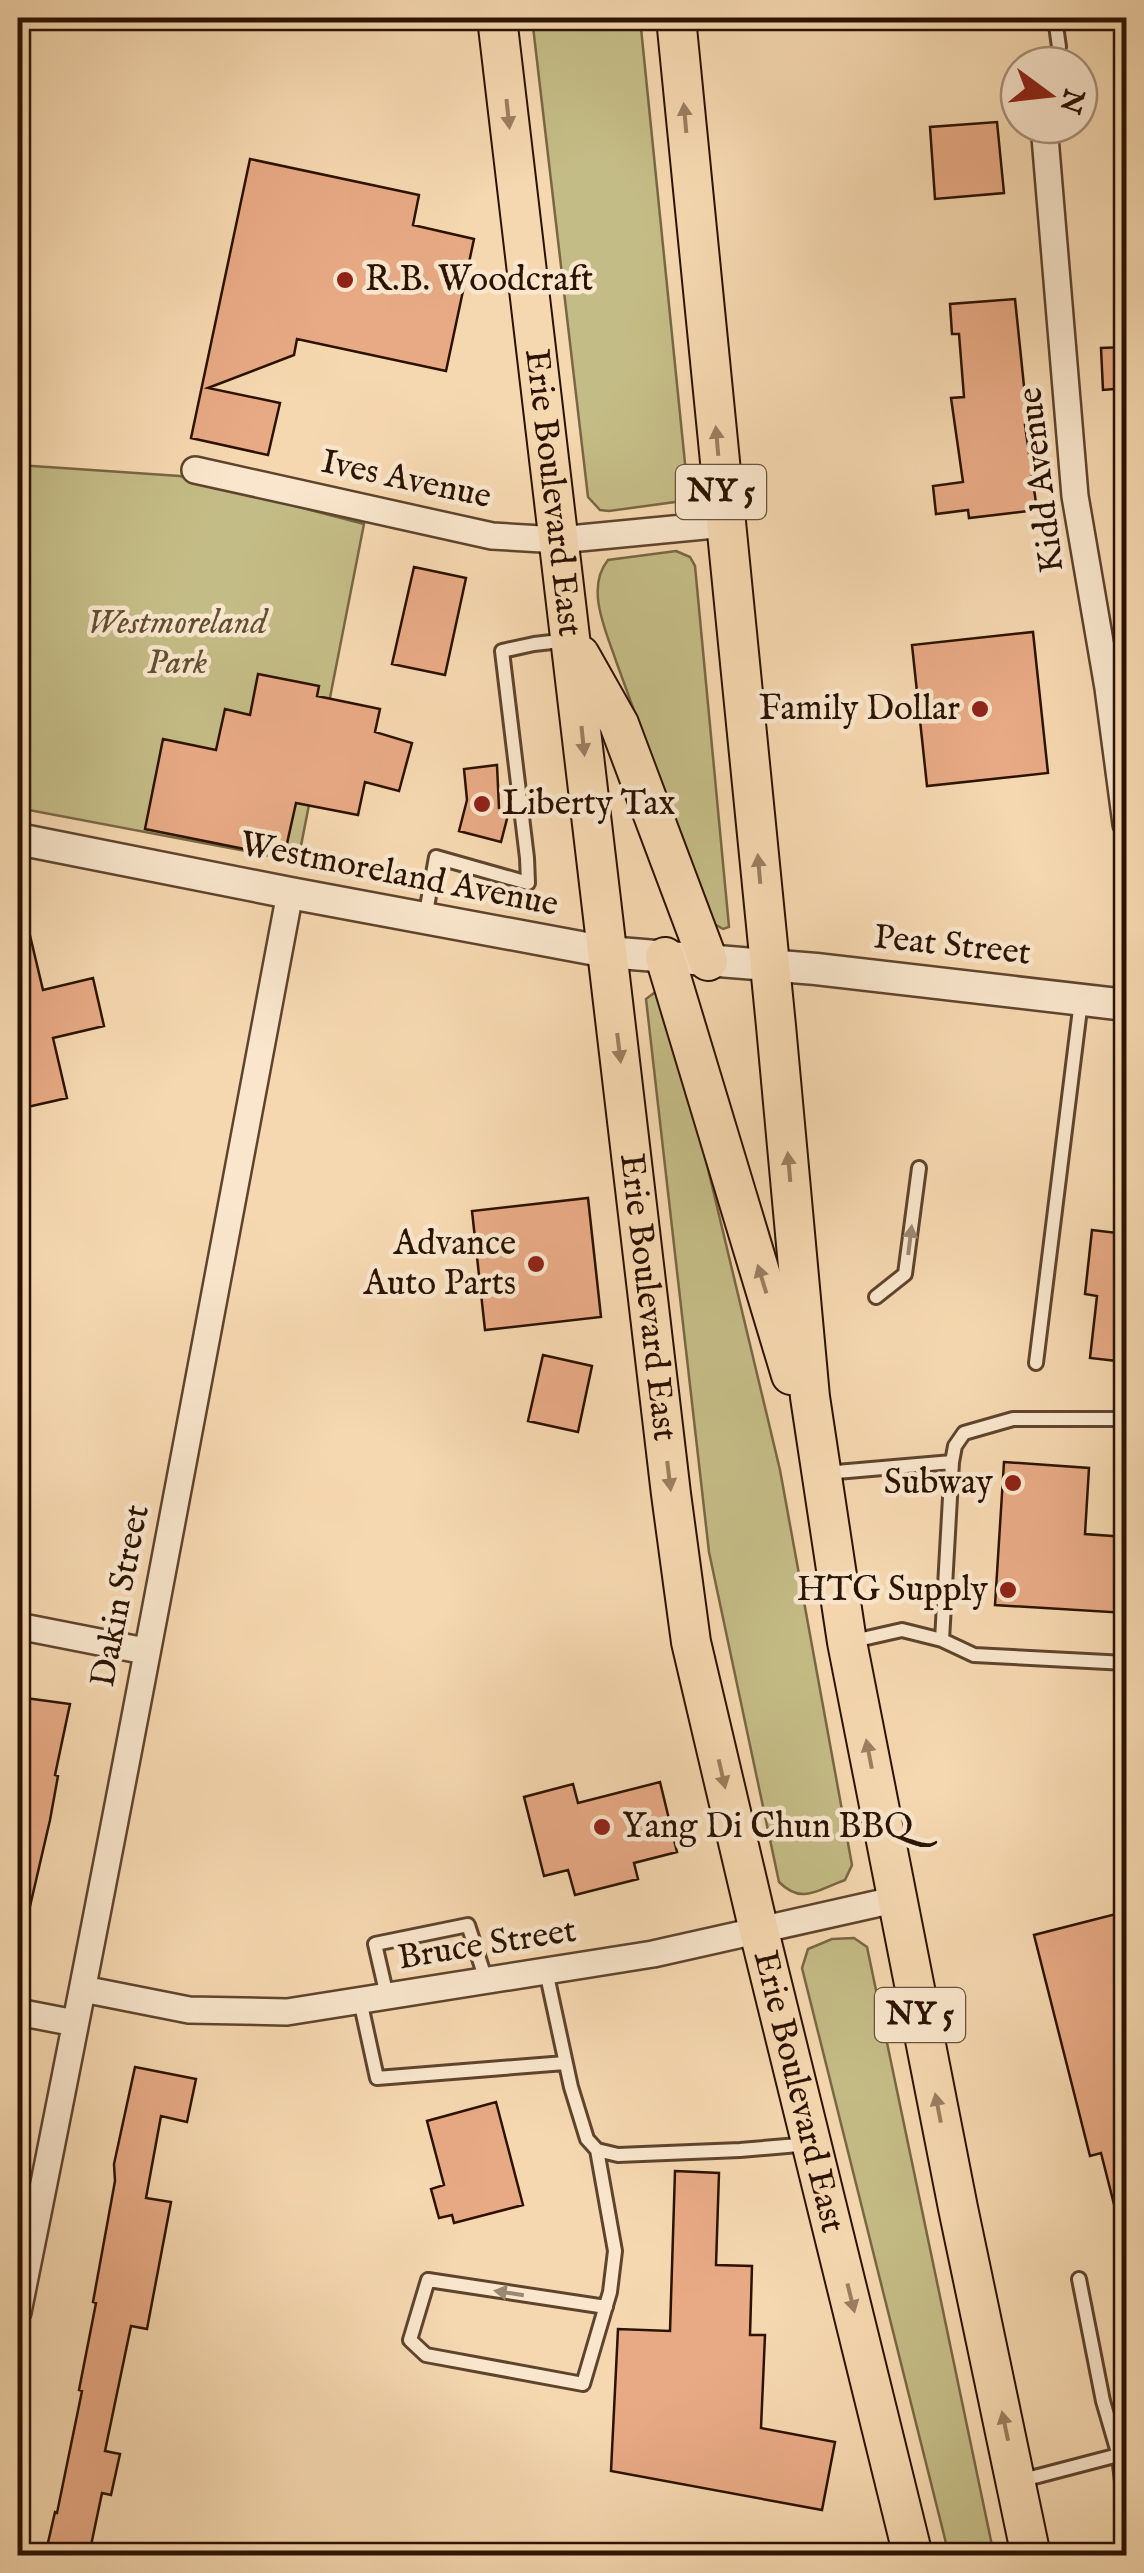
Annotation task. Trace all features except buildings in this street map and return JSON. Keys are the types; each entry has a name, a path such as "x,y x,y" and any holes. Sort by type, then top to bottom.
{"main road":[{"name":"Erie Boulevard East","path":"498,18 691,1642 913,2556"},
{"name":"NY 5","path":"676,18 810,1397 846,1642 958,2208 1032,2556"},
{"path":"572,640 618,724 708,961"},
{"path":"665,957 821,1473"}],"street":[{"name":"Kidd Avenue","path":"1046,145 1075,496 1108,688 1126,824"},
{"name":"Ives Avenue","path":"195,470 492,536 559,540 724,524"},
{"name":"Westmoreland Avenue","path":"18,839 607,952 768,966"},
{"name":"Dakin Street","path":"18,2312 234,1202 290,893"},
{"name":"Peat Street","path":"768,966 1126,1004"},
{"path":"18,1626 146,1651"},
{"name":"Bruce Street","path":"82,1989 189,2010 287,2012 653,1954 898,1900"},
{"path":"18,2012 76,2023"}],"lane":[{"path":"1055,18 1059,45"},
{"path":"425,918 436,857 528,883 502,650 572,640"},
{"path":"1036,1363 1082,999"},
{"path":"876,1297 905,1274 919,1168"},
{"path":"942,1640 952,1462 955,1446 964,1433 1012,1419 1126,1419"},
{"path":"821,1473 952,1462"},
{"path":"846,1642 902,1630 942,1640 974,1654 1126,1663"},
{"path":"387,1996 375,1944 468,1925 486,1980"},
{"path":"546,1971 587,2139 597,2150 615,2252 606,2307 584,2384 426,2355 410,2340 428,2280 606,2307"},
{"path":"360,2000 377,2078 566,2063"},
{"path":"597,2150 618,2155 812,2144"},
{"path":"1078,2278 1103,2401 1122,2454 1126,2515"},
{"path":"1017,2482 1122,2454"}],"green space":[{"path":"532,18 640,18 687,483 675,502 609,511 600,510 588,497"},
{"name":"Westmoreland Park","path":"18,465 180,476 364,524 298,861 18,808"},
{"path":"676,551 690,557 695,566 729,927 723,929 711,922 607,636 598,596 601,571 608,560"},
{"path":"654,993 666,994 780,1470 852,1865 845,1880 810,1893 795,1893 779,1882 709,1552 646,999"},
{"path":"854,1938 867,1947 994,2555 949,2555 802,1968 808,1949 832,1939"}],"place":[{"name":"R.B. Woodcraft","path":"345,280"},
{"name":"Family Dollar","path":"980,709"},
{"name":"Liberty Tax","path":"482,804"},
{"name":"Advance Auto Parts","path":"536,1264"},
{"name":"Subway","path":"1013,1483"},
{"name":"HTG Supply","path":"1008,1590"},
{"name":"Yang Di Chun BBQ","path":"602,1827"}]}
